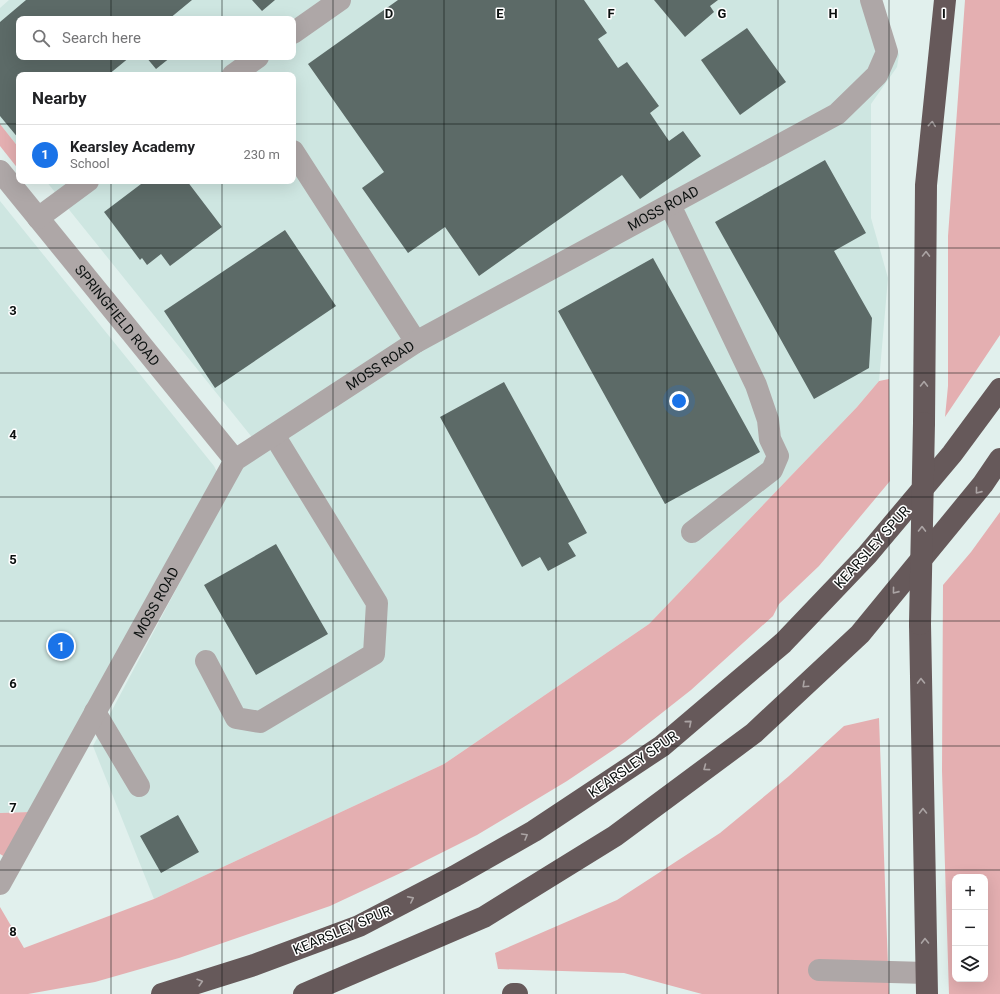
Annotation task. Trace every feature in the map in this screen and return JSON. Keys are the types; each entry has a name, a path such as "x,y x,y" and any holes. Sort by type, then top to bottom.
{"highway":[{"path":"926,983 920,624 924,423 926,185 945,0"},
{"name":"KEARSLEY SPUR","path":"162,994 254,966 359,926 455,876 534,832 662,746 783,643 862,561 952,454 1000,389"},
{"path":"304,994 484,917 615,836 754,733 860,634 983,484 1000,459"}],"street":[{"path":"296,31 340,0"},
{"name":"MOSS ROAD","path":"0,884 235,460 416,342 837,114 877,74 887,52 871,0"},
{"path":"240,72 254,60"},
{"path":"296,156 416,342"},
{"name":"SPRINGFIELD ROAD","path":"0,170 235,460"},
{"path":"38,218 84,184"},
{"path":"670,205 756,385 768,420 770,439 778,456 772,470 692,532"},
{"path":"206,661 236,718 260,722 374,654 376,603 274,435"},
{"path":"95,712 138,786"},
{"path":"819,970 926,983"}],"shaded area":[{"path":"9,0 880,0 899,55 897,67 871,104 871,218 888,278 879,381 857,407 649,624 444,764 154,899 93,746 255,441 48,184 296,184 296,72 16,72 16,144 0,124 0,8"},
{"path":"965,0 1000,0 1000,335 945,417 948,386 948,236"},
{"path":"0,124 16,144 16,166 0,146"},
{"path":"0,201 214,466 217,472 30,812 0,813"},
{"path":"889,379 890,481 819,566 779,604 773,616 691,690 625,742 567,781 477,835 330,906 179,958 95,982 28,994 0,994 0,907 24,948 154,899 444,764 649,624 857,407 879,381"},
{"path":"1000,512 1000,994 949,994 942,771 943,585 971,552"},
{"path":"879,718 889,994 702,994 624,973 498,969 495,953 617,900 720,833 789,776 844,726"},
{"path":"30,812 5,857 0,854 0,813"}],"building":[{"path":"26,0 192,0 173,16 16,16 16,60 126,60 112,72 16,72 16,135 0,116 0,22"},
{"path":"252,0 275,0 262,11"},
{"path":"398,0 584,0 607,33 598,39 618,68 627,62 659,106 650,113 669,141 683,131 701,156 640,199 622,175 479,276 445,227 408,253 362,188 384,172 308,64"},
{"path":"654,0 718,0 710,6 714,12 685,37"},
{"path":"747,28 786,82 740,115 701,60"},
{"path":"148,60 167,60 156,69"},
{"path":"825,160 866,233 834,251 872,318 869,368 814,399 715,222"},
{"path":"141,184 189,184 222,227 170,266 161,254 147,265 142,258 140,260 104,212"},
{"path":"285,230 336,306 215,388 164,311"},
{"path":"653,258 760,452 665,504 558,311"},
{"path":"504,382 587,533 568,543 576,556 548,571 540,557 522,567 440,417"},
{"path":"276,544 328,634 256,675 204,585"},
{"path":"178,815 199,852 161,873 140,836"}],"place":[{"name":"Kearsley Academy","path":"61,646"}]}
